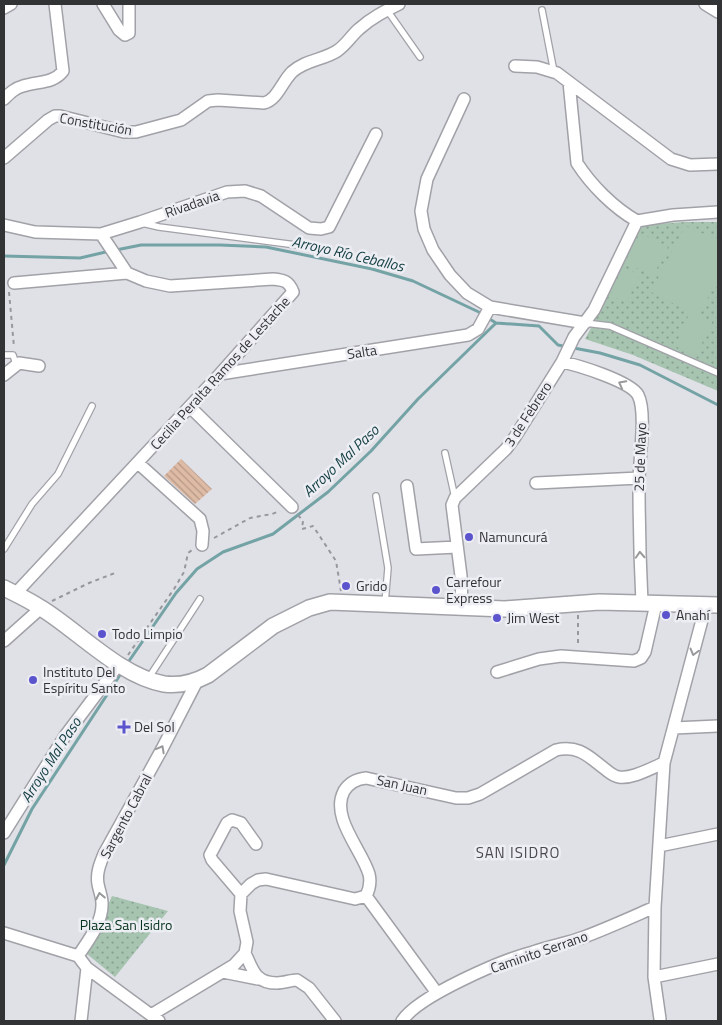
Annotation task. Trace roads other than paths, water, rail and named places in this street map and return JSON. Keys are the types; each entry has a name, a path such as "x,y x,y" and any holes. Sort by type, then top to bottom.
{"main road":[{"path":"10,591 41,608 119,664 148,679 163,684 197,681 208,675 273,626 309,608 330,602 344,601 505,609 599,602 712,605"}],"street":[{"path":"4,8 11,4"},
{"path":"4,99 15,89 25,85 54,80 63,72 55,4"},
{"path":"103,4 119,30 125,35 129,33 129,4"},
{"name":"Constitución","path":"4,158 55,116 124,132 136,132 181,120 208,102 218,100 270,102 275,97 281,84 299,67 336,52 346,44 358,29 399,4"},
{"path":"704,4 718,12"},
{"path":"515,66 538,67 554,72 671,159 690,165 718,164"},
{"path":"568,82 576,163 584,174 623,213 637,221 673,214 718,212"},
{"path":"464,98 426,179 421,211 424,229 433,250 450,275 488,311 585,322"},
{"name":"Rivadavia","path":"4,225 35,232 102,234 227,192 245,191 261,196 309,228 321,229 329,227 376,134"},
{"name":"3 de Febrero","path":"455,498 506,449 563,359 574,336 594,310 637,221"},
{"path":"14,282 124,268 102,234"},
{"name":"Cecilia Peralta Ramos de Lestache","path":"10,591 138,463 293,292 290,285 284,280 273,279 170,286 146,282 124,268"},
{"name":"Salta","path":"220,374 468,335 478,329 488,311"},
{"name":"25 de Mayo","path":"497,672 539,659 561,656 634,661 641,658 645,652 649,603 639,537 642,407 637,393 624,384 563,359"},
{"path":"4,375 16,364 39,366"},
{"path":"190,407 292,507"},
{"path":"138,463 200,519 203,531 202,544"},
{"path":"536,483 639,478"},
{"path":"407,486 416,549 457,547"},
{"path":"455,498 452,505 461,576 462,607"},
{"path":"660,1019 654,977 655,907 664,763 712,605"},
{"path":"4,641 41,608"},
{"path":"4,833 65,736 119,664"},
{"name":"Sargento Cabral","path":"78,956 100,918 102,903 97,882 98,869 104,854 197,681"},
{"path":"674,728 718,726"},
{"name":"San Juan","path":"366,896 370,886 369,873 341,812 342,795 348,785 358,779 366,778 456,798 468,798 480,794 556,750 568,747 583,752 613,775 620,777 638,774 664,763"},
{"path":"241,894 212,860 210,855 227,824 232,820 241,822 256,844"},
{"path":"659,846 718,834"},
{"path":"4,933 78,956 87,968 155,1018 234,965 245,953 247,942 240,911 241,894 251,884 258,880 266,879 355,899 366,896 437,993"},
{"name":"Caminito Serrano","path":"402,1021 406,1014 437,993 522,956 584,938 655,907"},
{"path":"245,953 253,972 258,978"},
{"path":"654,977 718,964"},
{"path":"81,1021 87,968"},
{"path":"223,972 278,983 297,980 309,988 335,1021"}],"lane":[{"path":"387,10 420,57"},
{"path":"542,10 554,72"},
{"path":"140,222 159,228 296,245"},
{"path":"585,322 610,326 718,373"},
{"path":"4,355 13,355 16,364"},
{"path":"4,550 32,504 58,474 92,406"},
{"path":"445,453 455,498"},
{"path":"376,496 388,568 384,603"},
{"path":"148,679 200,599"}],"waterway":[{"name":"Arroyo Río Ceballos","path":"116,250 141,245 266,247 372,269 413,281 483,314"},
{"name":"Arroyo Río Ceballos","path":"4,256 80,258 110,251"},
{"name":"Arroyo Río Ceballos","path":"488,318 496,323 539,326 558,345 600,353 640,365 718,405"},
{"name":"Arroyo Mal Paso","path":"129,661 176,593 197,569 223,552 273,534 328,492 371,451 418,399 496,323"},
{"name":"Arroyo Mal Paso","path":"4,865 32,809 122,672"}],"place":[{"name":"Namuncurá","path":"469,537"},
{"name":"Grido","path":"346,586"},
{"name":"Carrefour Express","path":"436,590"},
{"name":"Anahí","path":"666,615"},
{"name":"Jim West","path":"497,618"},
{"name":"Todo Limpio","path":"102,634"},
{"name":"Instituto Del Espíritu Santo","path":"33,680"},
{"name":"Del Sol","path":"124,727"}],"district":[{"name":"SAN ISIDRO","path":"518,853"}],"park label":[{"name":"Plaza San Isidro","path":"126,925"}]}
